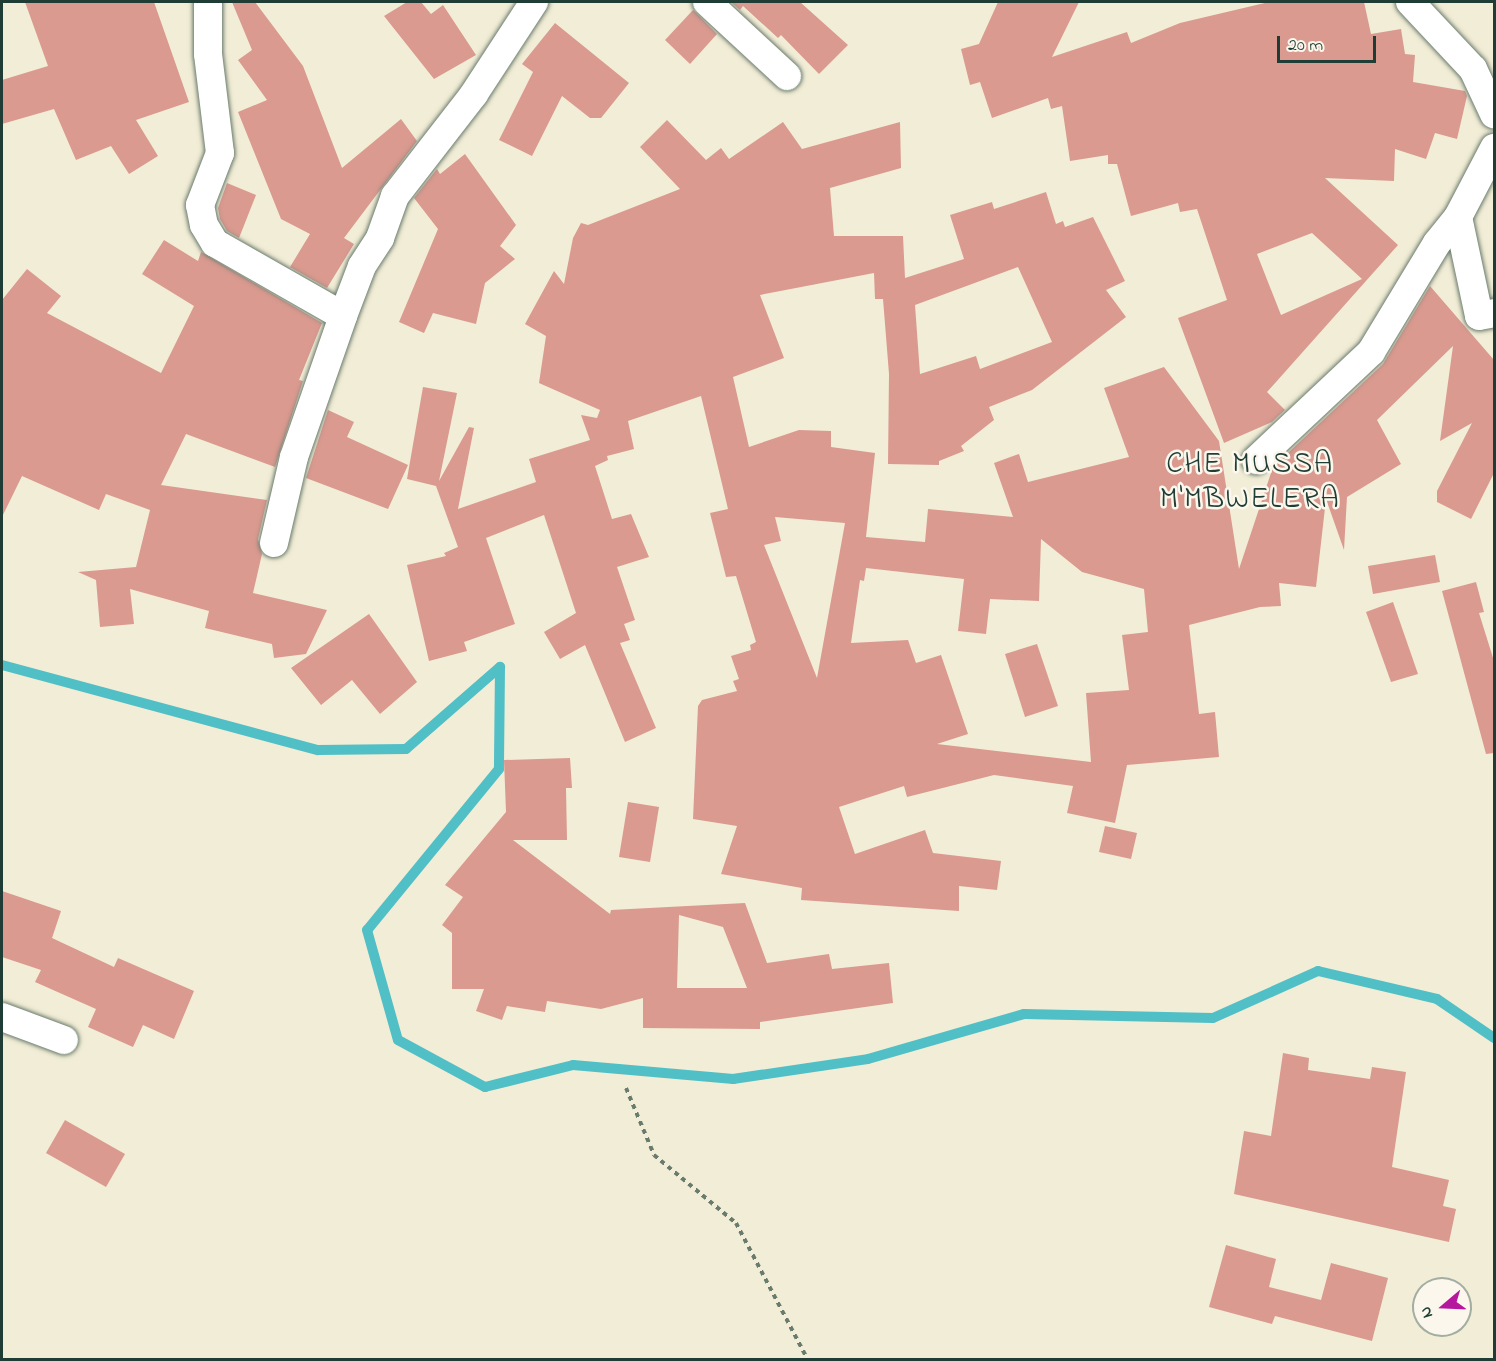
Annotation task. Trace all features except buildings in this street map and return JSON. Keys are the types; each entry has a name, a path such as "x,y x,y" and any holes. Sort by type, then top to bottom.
{"street":[{"path":"208,2 208,54 220,153 200,206 204,225 215,243 343,316"},
{"path":"274,543 294,457 343,316 362,266 380,238 395,196 474,94 534,2"},
{"path":"708,2 787,76"},
{"path":"1410,2 1473,69 1494,114"},
{"path":"1256,460 1371,352 1437,243 1458,218 1494,148"},
{"path":"1458,218 1479,316 1494,313"},
{"path":"2,1017 63,1040"}],"path":[{"path":"626,1088 654,1155 736,1223 808,1359"}],"waterway":[{"path":"2,665 318,750 406,749 500,667 499,769 367,930 398,1040 485,1087 573,1065 733,1079 868,1059 1024,1014 1213,1018 1318,971 1437,999 1494,1038"}],"district":[{"name":"CHE MUSSA M'MBWELERA","path":"1250,482"}]}
